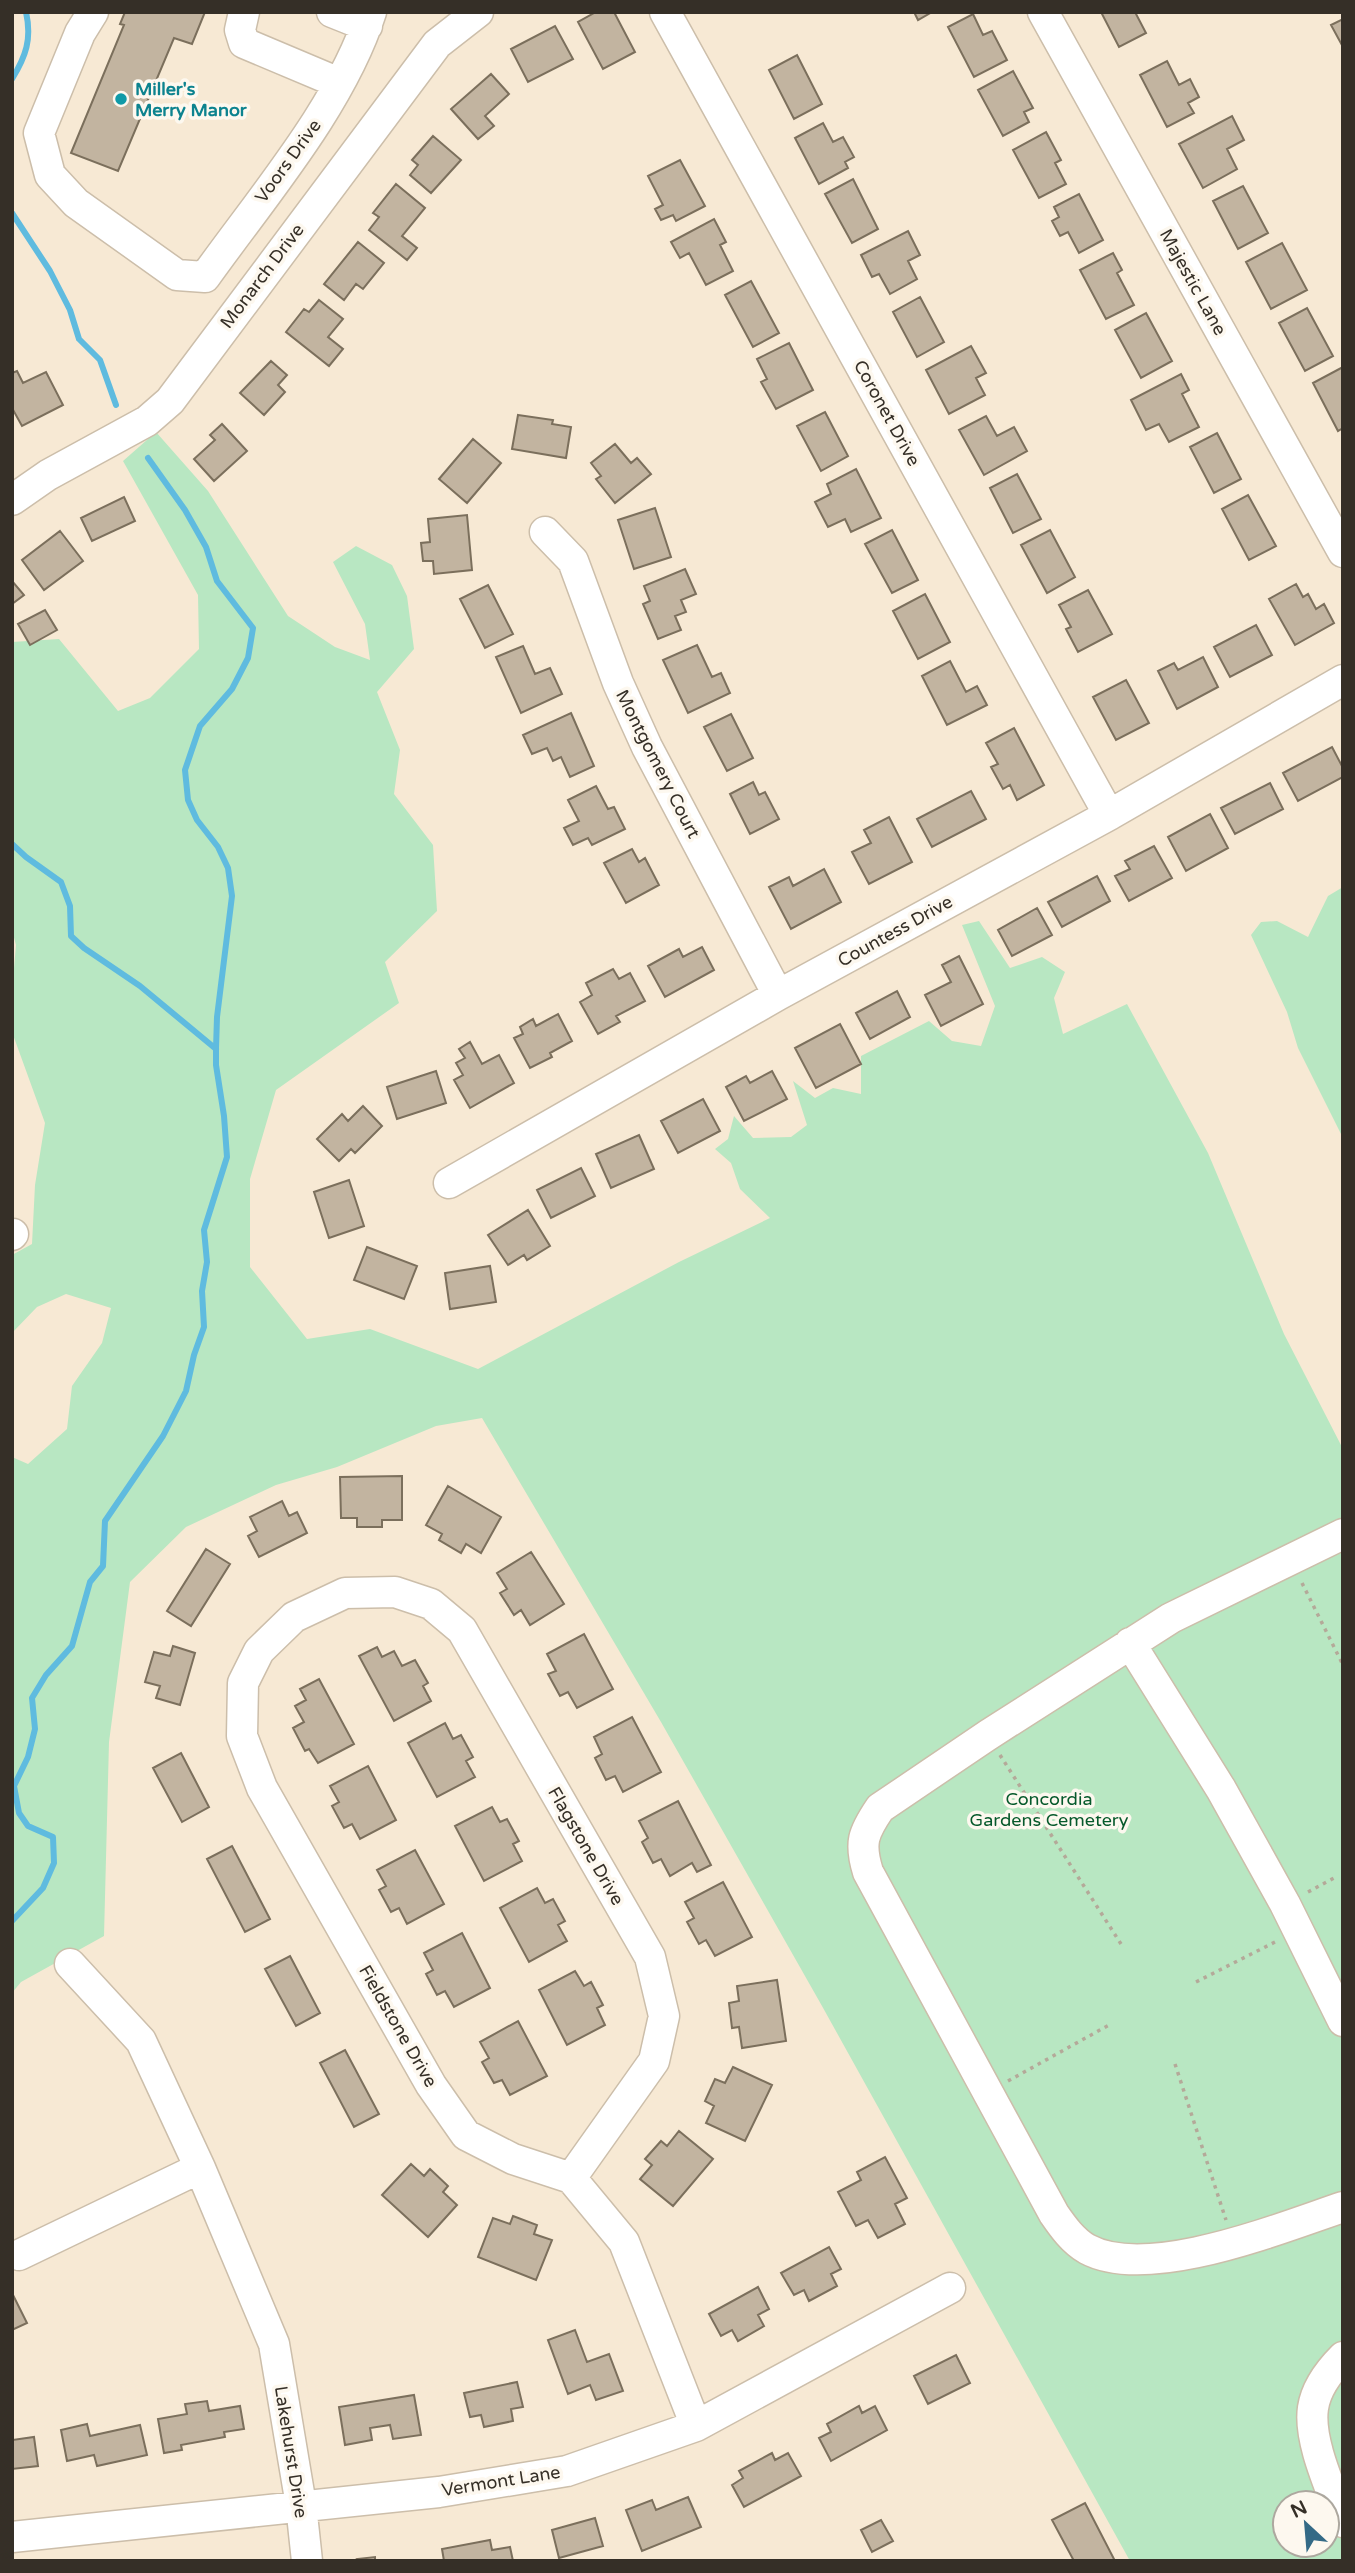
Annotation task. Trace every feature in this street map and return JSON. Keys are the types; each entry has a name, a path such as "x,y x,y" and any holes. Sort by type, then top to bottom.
{"street":[{"name":"Voors Drive","path":"93,12 75,44 39,133 50,175 76,203 177,275 205,277 326,108 369,19"},
{"path":"244,12 240,30 244,43 339,83"},
{"path":"332,12 369,19"},
{"name":"Monarch Drive","path":"12,500 48,475 147,421 170,401 437,44 478,12"},
{"name":"Coronet Drive","path":"665,12 1109,814"},
{"name":"Majestic Lane","path":"1043,12 1343,552"},
{"name":"Montgomery Court","path":"545,533 573,561 618,683 647,747 778,995"},
{"name":"Countess Drive","path":"449,1183 778,995 1109,814 1343,680"},
{"path":"1343,1534 1202,1601 1130,1643 988,1735 880,1808 866,1832 863,1854 868,1872 1054,2214 1073,2238 1087,2249 1108,2256 1145,2260 1194,2252 1343,2207"},
{"name":"Flagstone Drive","path":"345,1593 395,1592 431,1604 462,1630 650,1958 664,2016 654,2061 571,2178"},
{"name":"Fieldstone Drive","path":"345,1593 294,1616 259,1651 243,1683 242,1736 262,1788 431,2085 466,2135 513,2159 571,2178"},
{"path":"1130,1643 1221,1789 1343,2021"},
{"name":"Lakehurst Drive","path":"70,1964 141,2041 200,2168 274,2344 301,2505 307,2561"},
{"path":"19,2255 200,2168"},
{"path":"571,2178 624,2242 695,2426"},
{"name":"Vermont Lane","path":"12,2538 439,2491 567,2471 695,2426 950,2288"},
{"path":"1343,2357 1321,2385 1313,2408 1314,2431 1321,2459 1343,2522"}],"path":[{"path":"1290,1559 1343,1665"},
{"path":"988,1735 1121,1944"},
{"path":"1196,1982 1297,1931"},
{"path":"988,2092 1109,2025"},
{"path":"1175,2064 1233,2242"}],"green space":[{"name":"Concordia Gardens Cemetery","path":"156,432 208,491 288,616 335,647 370,660 365,624 333,562 356,546 392,565 407,596 414,649 377,692 400,750 394,794 433,845 437,911 385,962 399,1003 276,1090 250,1179 250,1267 307,1339 370,1329 478,1369 679,1262 770,1218 740,1189 731,1163 715,1149 728,1139 734,1116 753,1138 791,1137 807,1125 793,1081 815,1098 833,1088 861,1094 861,1056 929,1021 952,1041 981,1046 995,1006 962,925 979,921 1010,968 1042,957 1065,972 1054,998 1063,1034 1127,1004 1208,1153 1284,1334 1343,1449 1343,2561 1130,2561 661,1722 482,1418 436,1426 337,1467 276,1485 186,1527 130,1582 109,1742 104,1936 21,1982 12,1993 12,1457 28,1464 67,1429 72,1386 102,1343 111,1308 66,1294 37,1307 12,1333 12,1255 32,1244 35,1185 45,1123 12,1032 16,945 12,930 12,642 59,639 118,711 150,698 199,649 198,595 123,461"},
{"path":"1343,887 1343,1138 1298,1048 1287,1012 1251,935 1261,922 1277,921 1308,937 1328,896"}],"building":[{"name":"Miller's Merry Manor","path":"125,12 205,12 192,44 174,38 118,171 71,153 124,25 120,24"},
{"path":"596,12 614,12 635,52 603,69 578,22"},
{"path":"914,12 932,12 918,20"},
{"path":"1101,12 1135,12 1146,33 1119,47"},
{"path":"973,14 983,35 992,31 1007,60 974,77 948,27"},
{"path":"1343,19 1343,47 1331,25"},
{"path":"555,26 573,59 528,82 511,49"},
{"path":"797,55 822,104 794,119 769,70"},
{"path":"1167,61 1179,85 1190,79 1199,97 1188,103 1194,113 1167,127 1140,75"},
{"path":"1013,71 1033,108 1024,112 1029,122 1003,136 978,90"},
{"path":"491,74 509,94 485,116 494,126 478,139 451,109"},
{"path":"1232,116 1244,140 1227,149 1237,169 1203,188 1179,144"},
{"path":"823,123 833,142 843,137 854,157 845,162 848,168 819,184 795,138"},
{"path":"1046,132 1061,160 1055,163 1066,184 1039,198 1013,150"},
{"path":"433,136 461,160 431,193 410,175 418,165 412,160"},
{"path":"680,160 705,206 676,221 673,215 661,220 655,209 663,205 648,176"},
{"path":"853,179 878,229 852,243 825,194"},
{"path":"396,184 425,208 402,236 417,248 407,260 369,230 379,217 373,213"},
{"path":"1243,186 1268,233 1238,249 1213,201"},
{"path":"1079,194 1103,240 1079,253 1068,232 1060,236 1052,221 1059,217 1054,207"},
{"path":"714,219 726,242 720,245 733,271 706,285 689,253 680,258 671,242"},
{"path":"908,231 920,255 908,261 917,279 890,294 879,274 872,277 861,255"},
{"path":"358,242 384,263 363,289 356,284 344,300 324,284"},
{"path":"1282,243 1307,290 1271,309 1246,262"},
{"path":"1113,253 1122,270 1117,273 1134,305 1106,319 1080,270"},
{"path":"751,281 779,333 753,347 725,295"},
{"path":"920,297 944,342 917,357 893,312"},
{"path":"319,300 343,319 328,337 343,349 329,366 286,332 304,309 309,312"},
{"path":"1307,308 1333,356 1305,371 1279,323"},
{"path":"1146,313 1172,361 1141,378 1115,330"},
{"path":"789,343 813,390 776,409 761,382 767,379 757,359"},
{"path":"971,346 986,373 976,378 985,395 949,414 926,370"},
{"path":"271,361 287,375 278,385 285,392 264,415 240,393"},
{"path":"1343,367 1343,428 1338,431 1313,383"},
{"path":"17,371 23,383 46,372 63,405 22,426 12,408 12,373"},
{"path":"1181,374 1189,390 1182,394 1199,427 1169,442 1159,424 1146,430 1131,400"},
{"path":"825,412 848,456 821,471 797,426"},
{"path":"518,415 553,420 552,424 571,427 566,458 512,449"},
{"path":"986,416 997,436 1014,427 1027,451 984,475 959,430"},
{"path":"222,424 247,451 214,481 194,459 215,440 210,435"},
{"path":"1217,433 1241,479 1214,493 1190,447"},
{"path":"473,439 501,463 467,503 439,479"},
{"path":"615,444 631,463 637,458 651,474 615,503 596,479 601,476 591,463"},
{"path":"856,469 881,518 851,532 845,519 828,527 815,502 831,494 827,484"},
{"path":"1017,474 1041,519 1013,533 990,488"},
{"path":"1248,495 1276,546 1249,560 1222,509"},
{"path":"124,497 135,521 92,541 81,518"},
{"path":"655,508 671,557 634,569 618,520"},
{"path":"467,515 472,570 434,574 433,561 423,561 421,543 430,542 428,519"},
{"path":"892,530 918,580 892,593 865,544"},
{"path":"1050,530 1075,577 1047,593 1021,545"},
{"path":"60,531 83,561 44,590 22,560"},
{"path":"685,569 696,594 681,600 686,612 675,616 681,630 658,639 643,604 650,601 644,586"},
{"path":"12,581 24,595 12,604"},
{"path":"1296,584 1303,597 1308,594 1316,609 1324,604 1334,623 1295,645 1269,599"},
{"path":"488,585 513,634 485,648 460,599"},
{"path":"1088,590 1112,634 1078,652 1066,629 1071,627 1059,605"},
{"path":"925,594 950,642 918,659 893,611"},
{"path":"45,610 57,630 30,645 18,624"},
{"path":"1256,625 1272,655 1230,677 1214,647"},
{"path":"697,645 712,677 721,673 730,693 688,713 663,660"},
{"path":"523,646 535,674 550,668 562,694 521,713 496,657"},
{"path":"1203,657 1218,687 1177,709 1158,671 1174,663 1178,670"},
{"path":"950,661 966,692 977,686 987,705 947,725 922,676"},
{"path":"1126,680 1149,723 1116,740 1093,697"},
{"path":"571,713 594,766 570,777 561,757 553,761 547,748 532,754 523,735"},
{"path":"731,714 753,758 727,771 704,727"},
{"path":"1014,728 1044,785 1017,800 1010,785 1003,789 991,767 998,764 986,743"},
{"path":"1332,747 1343,768 1343,777 1298,801 1283,773"},
{"path":"753,782 759,795 765,792 779,819 750,834 730,794"},
{"path":"1270,783 1283,809 1235,834 1221,808"},
{"path":"596,786 608,809 614,807 625,829 592,845 588,838 573,845 564,828 579,821 568,800"},
{"path":"971,791 986,819 932,847 917,819"},
{"path":"1210,814 1228,848 1186,871 1168,837"},
{"path":"889,817 912,862 869,884 852,852 871,843 864,830"},
{"path":"1154,846 1172,878 1129,901 1115,876 1130,869 1125,861"},
{"path":"632,849 639,862 645,858 659,885 626,903 604,863"},
{"path":"824,869 841,902 791,929 769,887 789,877 793,886"},
{"path":"1097,876 1110,901 1062,927 1048,902"},
{"path":"1037,908 1052,935 1012,956 998,930"},
{"path":"702,947 714,970 665,997 648,966 679,949 683,957"},
{"path":"959,956 983,1004 941,1026 925,995 951,982 942,965"},
{"path":"613,969 619,979 630,973 645,1001 616,1016 620,1022 598,1034 580,1002 592,995 586,983"},
{"path":"897,991 910,1017 870,1039 856,1013"},
{"path":"558,1014 572,1041 550,1053 552,1057 530,1068 514,1038 523,1034 520,1027 533,1019 536,1026"},
{"path":"840,1024 861,1064 816,1088 795,1048"},
{"path":"470,1042 482,1064 499,1055 514,1083 470,1108 454,1080 463,1075 456,1063 465,1058 459,1049"},
{"path":"436,1071 446,1103 397,1119 387,1087"},
{"path":"772,1071 787,1099 744,1121 726,1087 746,1076 750,1083"},
{"path":"703,1099 720,1131 678,1153 661,1121"},
{"path":"363,1106 382,1126 355,1153 351,1149 339,1161 317,1139 342,1114 348,1121"},
{"path":"639,1135 654,1169 611,1188 596,1154"},
{"path":"581,1168 595,1196 551,1218 537,1190"},
{"path":"349,1180 364,1226 329,1238 314,1192"},
{"path":"528,1210 550,1246 527,1260 524,1255 508,1265 488,1235"},
{"path":"367,1247 417,1266 404,1299 354,1280"},
{"path":"490,1266 496,1302 450,1309 445,1273"},
{"path":"402,1476 402,1520 382,1520 382,1527 357,1527 357,1518 341,1518 340,1477"},
{"path":"448,1486 501,1517 481,1553 466,1544 461,1553 439,1540 442,1534 426,1525"},
{"path":"282,1501 289,1516 297,1512 307,1533 259,1557 248,1536 257,1531 250,1517"},
{"path":"206,1549 230,1564 191,1626 167,1611"},
{"path":"531,1552 564,1604 530,1625 521,1610 514,1615 500,1593 507,1589 497,1573"},
{"path":"584,1634 613,1689 577,1708 568,1692 560,1696 548,1674 556,1671 547,1654"},
{"path":"173,1646 195,1653 180,1705 156,1698 160,1686 145,1682 154,1652 170,1656"},
{"path":"377,1647 382,1657 394,1651 402,1666 415,1660 428,1683 423,1686 431,1701 394,1721 359,1656"},
{"path":"319,1679 354,1744 318,1763 309,1749 305,1751 293,1728 304,1722 295,1706 306,1700 300,1689"},
{"path":"632,1717 661,1772 623,1792 615,1776 606,1780 595,1758 602,1754 594,1737"},
{"path":"445,1723 453,1739 461,1735 473,1757 466,1761 475,1777 437,1797 408,1743"},
{"path":"181,1753 209,1807 182,1822 153,1768"},
{"path":"368,1766 396,1820 360,1839 352,1824 344,1828 332,1806 339,1802 330,1786"},
{"path":"678,1801 711,1865 697,1872 692,1863 670,1876 661,1859 653,1863 642,1842 648,1838 639,1821"},
{"path":"492,1807 500,1822 507,1819 519,1841 513,1844 522,1861 484,1881 455,1826"},
{"path":"232,1846 270,1919 245,1932 207,1859"},
{"path":"415,1850 444,1904 407,1924 399,1908 391,1912 379,1890 386,1886 377,1870"},
{"path":"723,1882 752,1937 715,1956 706,1940 699,1944 687,1922 694,1918 685,1902"},
{"path":"537,1888 545,1903 553,1899 565,1921 558,1925 567,1941 529,1962 500,1908"},
{"path":"462,1933 490,1988 454,2007 445,1991 437,1995 426,1974 433,1970 424,1953"},
{"path":"290,1956 320,2013 296,2026 265,1969"},
{"path":"575,1971 584,1986 591,1982 603,2005 597,2008 605,2025 567,2045 539,1990"},
{"path":"777,1980 786,2041 742,2048 739,2027 732,2028 729,2003 739,2001 737,1986"},
{"path":"518,2021 547,2076 510,2095 502,2080 494,2083 482,2062 489,2058 480,2042"},
{"path":"345,2050 379,2114 354,2127 320,2063"},
{"path":"733,2067 772,2085 745,2141 706,2123 714,2106 705,2101 715,2079 725,2083"},
{"path":"679,2131 713,2159 673,2206 640,2179 652,2165 645,2159 661,2141 667,2146"},
{"path":"885,2157 907,2198 895,2204 905,2224 878,2238 868,2220 856,2226 838,2192 861,2180 857,2172"},
{"path":"411,2164 424,2176 430,2169 448,2186 443,2192 457,2205 428,2237 382,2195"},
{"path":"513,2216 537,2225 534,2234 552,2240 536,2280 478,2257 493,2218 510,2224"},
{"path":"829,2247 841,2269 831,2274 837,2286 809,2301 804,2290 794,2295 781,2273"},
{"path":"758,2287 769,2309 758,2315 764,2326 738,2341 732,2330 721,2336 709,2314"},
{"path":"12,2293 27,2323 12,2330"},
{"path":"575,2330 587,2362 609,2354 623,2391 596,2400 590,2385 568,2394 548,2340"},
{"path":"956,2355 970,2383 928,2404 914,2376"},
{"path":"517,2382 523,2407 511,2409 513,2421 484,2427 481,2415 470,2417 464,2393"},
{"path":"414,2395 421,2435 393,2439 390,2425 370,2428 372,2440 345,2445 339,2407"},
{"path":"207,2401 209,2411 240,2406 244,2429 224,2432 225,2437 181,2445 182,2450 164,2453 158,2419 187,2414 185,2404"},
{"path":"859,2406 862,2413 875,2406 887,2430 831,2461 819,2438 831,2432 827,2424"},
{"path":"87,2424 90,2436 140,2425 147,2455 97,2466 94,2455 67,2461 61,2430"},
{"path":"34,2437 38,2466 12,2469 12,2440"},
{"path":"772,2453 775,2460 788,2453 801,2476 744,2507 732,2485 743,2478 739,2471"},
{"path":"688,2497 701,2527 642,2551 626,2510 652,2500 656,2510"},
{"path":"1085,2503 1115,2561 1074,2561 1052,2520"},
{"path":"595,2518 603,2546 559,2558 552,2530"},
{"path":"881,2520 893,2541 872,2552 861,2530"},
{"path":"490,2540 492,2550 510,2547 513,2561 444,2561 442,2549"},
{"path":"375,2557 375,2561 357,2559"}],"waterway":[{"path":"12,79 26,47 26,12"},
{"path":"12,213 50,271 70,310 79,339 100,360 116,405"},
{"path":"12,1921 43,1888 54,1863 53,1837 28,1826 19,1813 14,1786 28,1757 35,1729 32,1698 46,1675 72,1646 90,1582 103,1566 105,1521 163,1436 186,1391 204,1327 202,1291 207,1262 204,1230 227,1157 216,1049 217,1017 232,896 228,868 218,847 197,820 188,800 185,770 200,726 232,689 248,658 253,628 217,581 206,547 185,510 148,458"},
{"path":"12,844 61,882 70,906 71,936 140,986 216,1049"}],"place":[{"name":"Miller's Merry Manor","path":"121,99"}]}
